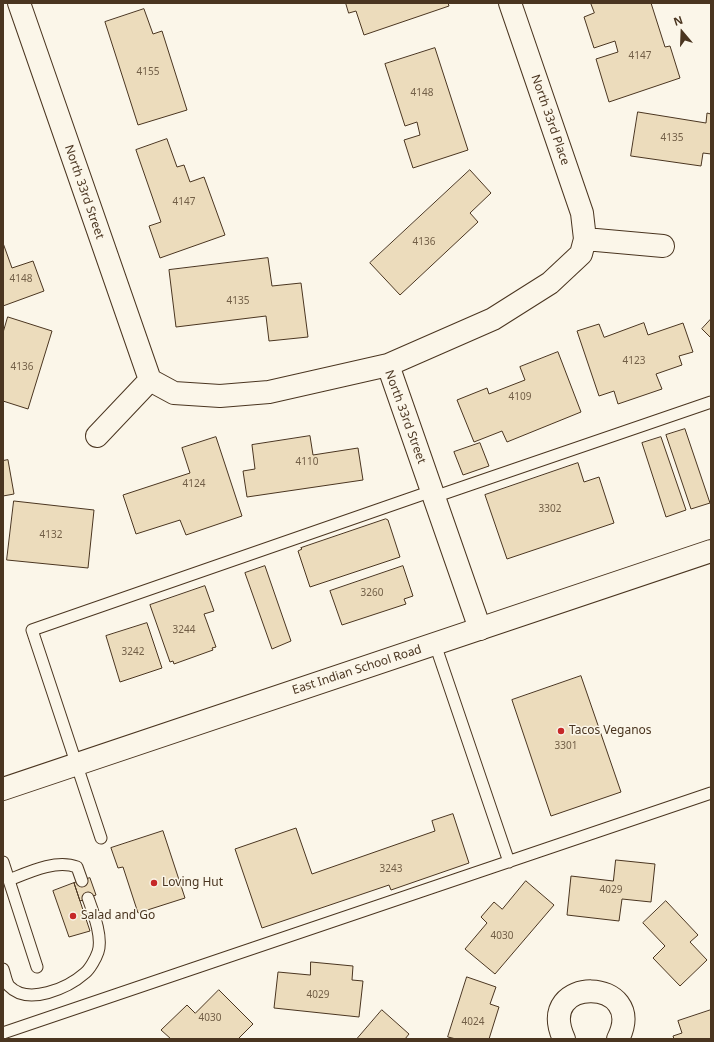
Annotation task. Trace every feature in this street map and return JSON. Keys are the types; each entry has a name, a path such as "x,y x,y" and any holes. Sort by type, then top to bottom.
{"street":[{"name":"North 33rd Street","path":"19,3 150,380 174,393 220,396 269,392 388,365 480,629"},
{"name":"North 33rd Place","path":"510,3 582,213 586,239"},
{"path":"388,365 492,319 524,299 550,282 581,254 586,239 663,246"},
{"path":"97,436 150,380"},
{"name":"East Indian School Road","path":"3,789 711,551"},
{"path":"564,1039 560,1030 559,1020 562,1009 568,1000 576,994 586,991 597,991 606,994 614,1000 620,1009 623,1019 622,1029 618,1039"}],"lane":[{"path":"101,838 32,630 433,494 711,402"},
{"path":"435,644 509,862"},
{"path":"3,1033 711,793"},
{"path":"3,862 37,967"},
{"path":"9,880 43,868 68,863 77,867 82,881"},
{"path":"3,968 8,985 18,993 39,995 67,986 86,972 98,951 98,925 88,898"}],"building":[{"path":"346,3 448,3 449,6 364,35 356,11 349,13"},
{"path":"591,3 651,3 665,47 670,46 680,78 609,102 596,59 618,52 615,41 594,48 584,17 594,13"},
{"path":"144,9 153,34 162,31 187,110 138,125 105,22"},
{"path":"435,48 468,150 413,168 404,140 420,135 417,122 405,126 385,64"},
{"path":"638,112 706,123 707,113 711,114 711,154 703,153 701,166 631,156"},
{"path":"167,139 177,167 184,165 190,182 204,177 225,235 160,258 149,226 161,222 136,150"},
{"path":"470,170 491,193 470,213 478,222 400,295 370,263"},
{"path":"3,243 12,268 33,261 44,291 3,306"},
{"path":"268,258 272,286 301,283 308,337 269,341 266,316 176,327 169,270"},
{"path":"8,317 52,331 28,409 3,401 3,333"},
{"path":"711,319 711,338 702,329"},
{"path":"644,323 648,335 683,323 693,352 679,356 682,365 656,374 662,389 618,404 614,391 599,396 577,331 599,324 604,337"},
{"path":"558,352 581,412 507,442 502,431 474,442 457,400 487,388 489,394 525,380 520,367"},
{"path":"685,429 710,503 691,509 666,435"},
{"path":"310,436 313,455 358,448 363,480 247,497 243,471 255,469 252,445"},
{"path":"216,437 242,516 186,535 180,520 136,534 123,495 190,473 182,448"},
{"path":"661,437 686,510 666,517 642,443"},
{"path":"480,443 489,466 463,475 454,452"},
{"path":"8,460 14,494 3,496 3,461"},
{"path":"578,463 584,482 599,477 614,523 507,559 485,495"},
{"path":"14,501 94,510 88,568 7,560"},
{"path":"386,519 388,520 400,557 310,587 298,551 302,549 301,548"},
{"path":"265,566 291,641 272,649 245,573"},
{"path":"403,566 413,596 404,599 406,604 342,625 330,591"},
{"path":"205,586 214,611 204,614 216,647 212,648 213,650 174,664 173,661 170,662 150,605"},
{"path":"147,623 162,668 120,682 106,636"},
{"path":"581,676 621,792 551,816 512,700"},
{"path":"453,814 469,863 391,890 389,885 262,928 235,849 296,828 312,874 435,831 432,821"},
{"name":"Loving Hut","path":"163,831 185,898 138,913 123,867 118,868 111,848"},
{"path":"616,860 655,864 651,902 622,899 619,921 567,915 571,876 613,881"},
{"path":"90,878 96,895 80,901 74,883"},
{"path":"526,881 554,905 495,974 465,949 487,923 481,917 494,902 502,909"},
{"name":"Salad and Go","path":"74,883 90,931 69,937 53,891"},
{"path":"666,901 698,935 690,942 707,960 680,986 653,958 665,946 643,923"},
{"path":"311,962 353,966 352,980 363,981 359,1017 274,1008 278,972 310,975"},
{"path":"467,977 496,987 490,1004 499,1007 489,1039 456,1039 448,1037"},
{"path":"219,990 253,1024 238,1039 171,1039 161,1030 187,1005 195,1013"},
{"path":"382,1010 409,1034 405,1039 357,1039"},
{"path":"711,1010 711,1039 674,1039 673,1036 682,1033 678,1021"}],"place":[{"name":"Tacos Veganos","path":"561,731"},
{"name":"Loving Hut","path":"154,883"},
{"name":"Salad and Go","path":"73,916"}]}
